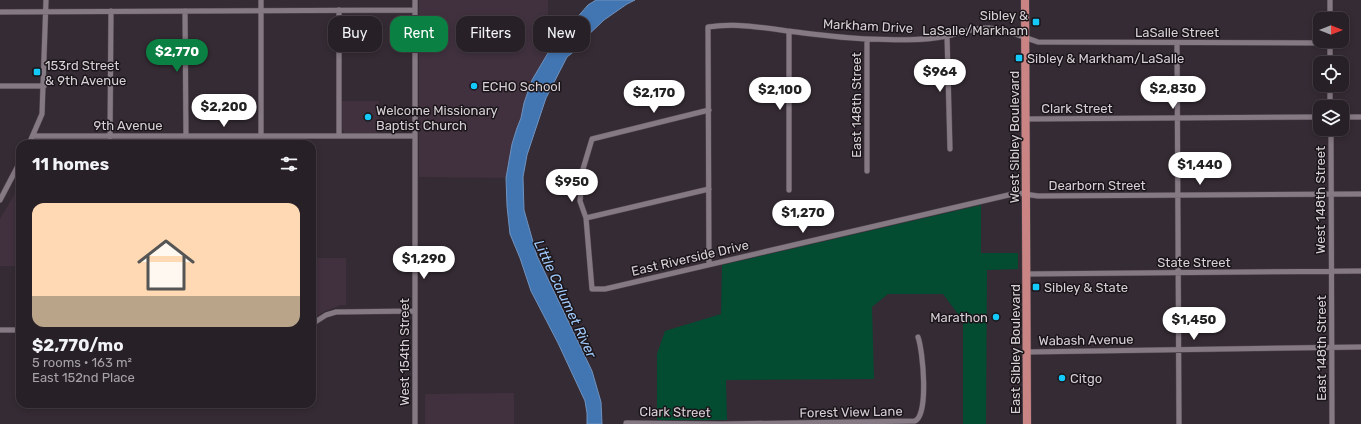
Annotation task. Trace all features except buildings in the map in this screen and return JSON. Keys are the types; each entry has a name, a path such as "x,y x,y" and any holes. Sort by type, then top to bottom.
{"main road":[{"name":"West Sibley Boulevard","path":"1025,0 1026,274"},
{"name":"East Sibley Boulevard","path":"1026,274 1027,424"}],"street":[{"path":"31,140 42,114 46,0"},
{"path":"261,136 262,0"},
{"name":"West 154th Street","path":"415,0 415,424"},
{"path":"1330,0 1330,12"},
{"path":"339,10 340,136"},
{"path":"0,12 415,10"},
{"path":"110,11 110,137"},
{"path":"185,11 186,136"},
{"name":"Markham Drive","path":"708,110 708,27 723,24 744,25 867,39 920,40 947,36 965,30 989,28 1016,34 1025,38"},
{"path":"789,31 789,190"},
{"path":"947,36 950,149"},
{"name":"LaSalle Street","path":"1025,38 1038,42 1313,42"},
{"name":"East 148th Street","path":"866,171 867,39"},
{"path":"1177,43 1179,424"},
{"path":"0,86 44,86"},
{"path":"709,189 586,218 580,201 583,169 592,139 708,110 709,189 709,265"},
{"name":"Clark Street","path":"1025,119 1313,117"},
{"path":"1349,117 1361,117"},
{"name":"9th Avenue","path":"33,136 415,136"},
{"name":"West 148th Street","path":"1331,136 1331,272"},
{"path":"0,200 16,170"},
{"name":"East Riverside Drive","path":"586,218 592,289 605,289 1017,193 1026,194"},
{"name":"Dearborn Street","path":"1026,194 1038,196 1361,194"},
{"name":"East 148th Street","path":"1331,272 1332,424"},
{"name":"State Street","path":"1026,274 1361,272"},
{"path":"316,321 326,315 336,312 415,311"},
{"path":"0,330 16,330"},
{"name":"Forest View Lane","path":"723,424 837,424 910,422 919,420 922,410 923,362 921,346 918,338"},
{"name":"Wabash Avenue","path":"1027,352 1361,347"},
{"name":"Clark Street","path":"626,423 723,424"}],"shaded area":[{"name":"ECHO School","path":"419,0 548,0 548,16 533,16 533,52 548,53 532,80 527,92 521,118 512,144 506,178 419,177 419,52 448,52 448,16 419,16"},
{"path":"341,101 379,101 379,133 345,133 342,130"},
{"path":"16,192 16,266 0,266 0,219"},
{"path":"316,258 346,258 346,305 341,305 325,311 316,317"},
{"path":"514,393 514,424 425,424 425,394"}],"green space":[{"path":"981,205 981,253 1018,253 1018,269 987,270 986,424 963,424 963,321 943,294 888,294 872,307 874,379 726,380 727,420 657,420 657,354 665,331 721,314 722,265"}],"water":[{"path":"596,0 635,0 604,20 590,33 590,16 578,16 588,5"},
{"path":"573,52 567,57 546,98 527,155 523,177 524,210 537,256 592,371 601,402 602,424 587,424 585,401 558,343 531,291 510,234 506,178 512,144 532,80 548,53"}],"place":[{"name":"Sibley & LaSalle/Markham","path":"1036,22"},
{"name":"Sibley & Markham/LaSalle","path":"1019,58"},
{"name":"153rd Street & 9th Avenue","path":"37,72"},
{"name":"ECHO School","path":"474,86"},
{"name":"Welcome Missionary Baptist Church","path":"368,117"},
{"name":"Sibley & State","path":"1036,287"},
{"name":"Marathon","path":"996,317"},
{"name":"Citgo","path":"1062,378"}],"water label":[{"name":"Little Calumet River","path":"565,299"}]}
